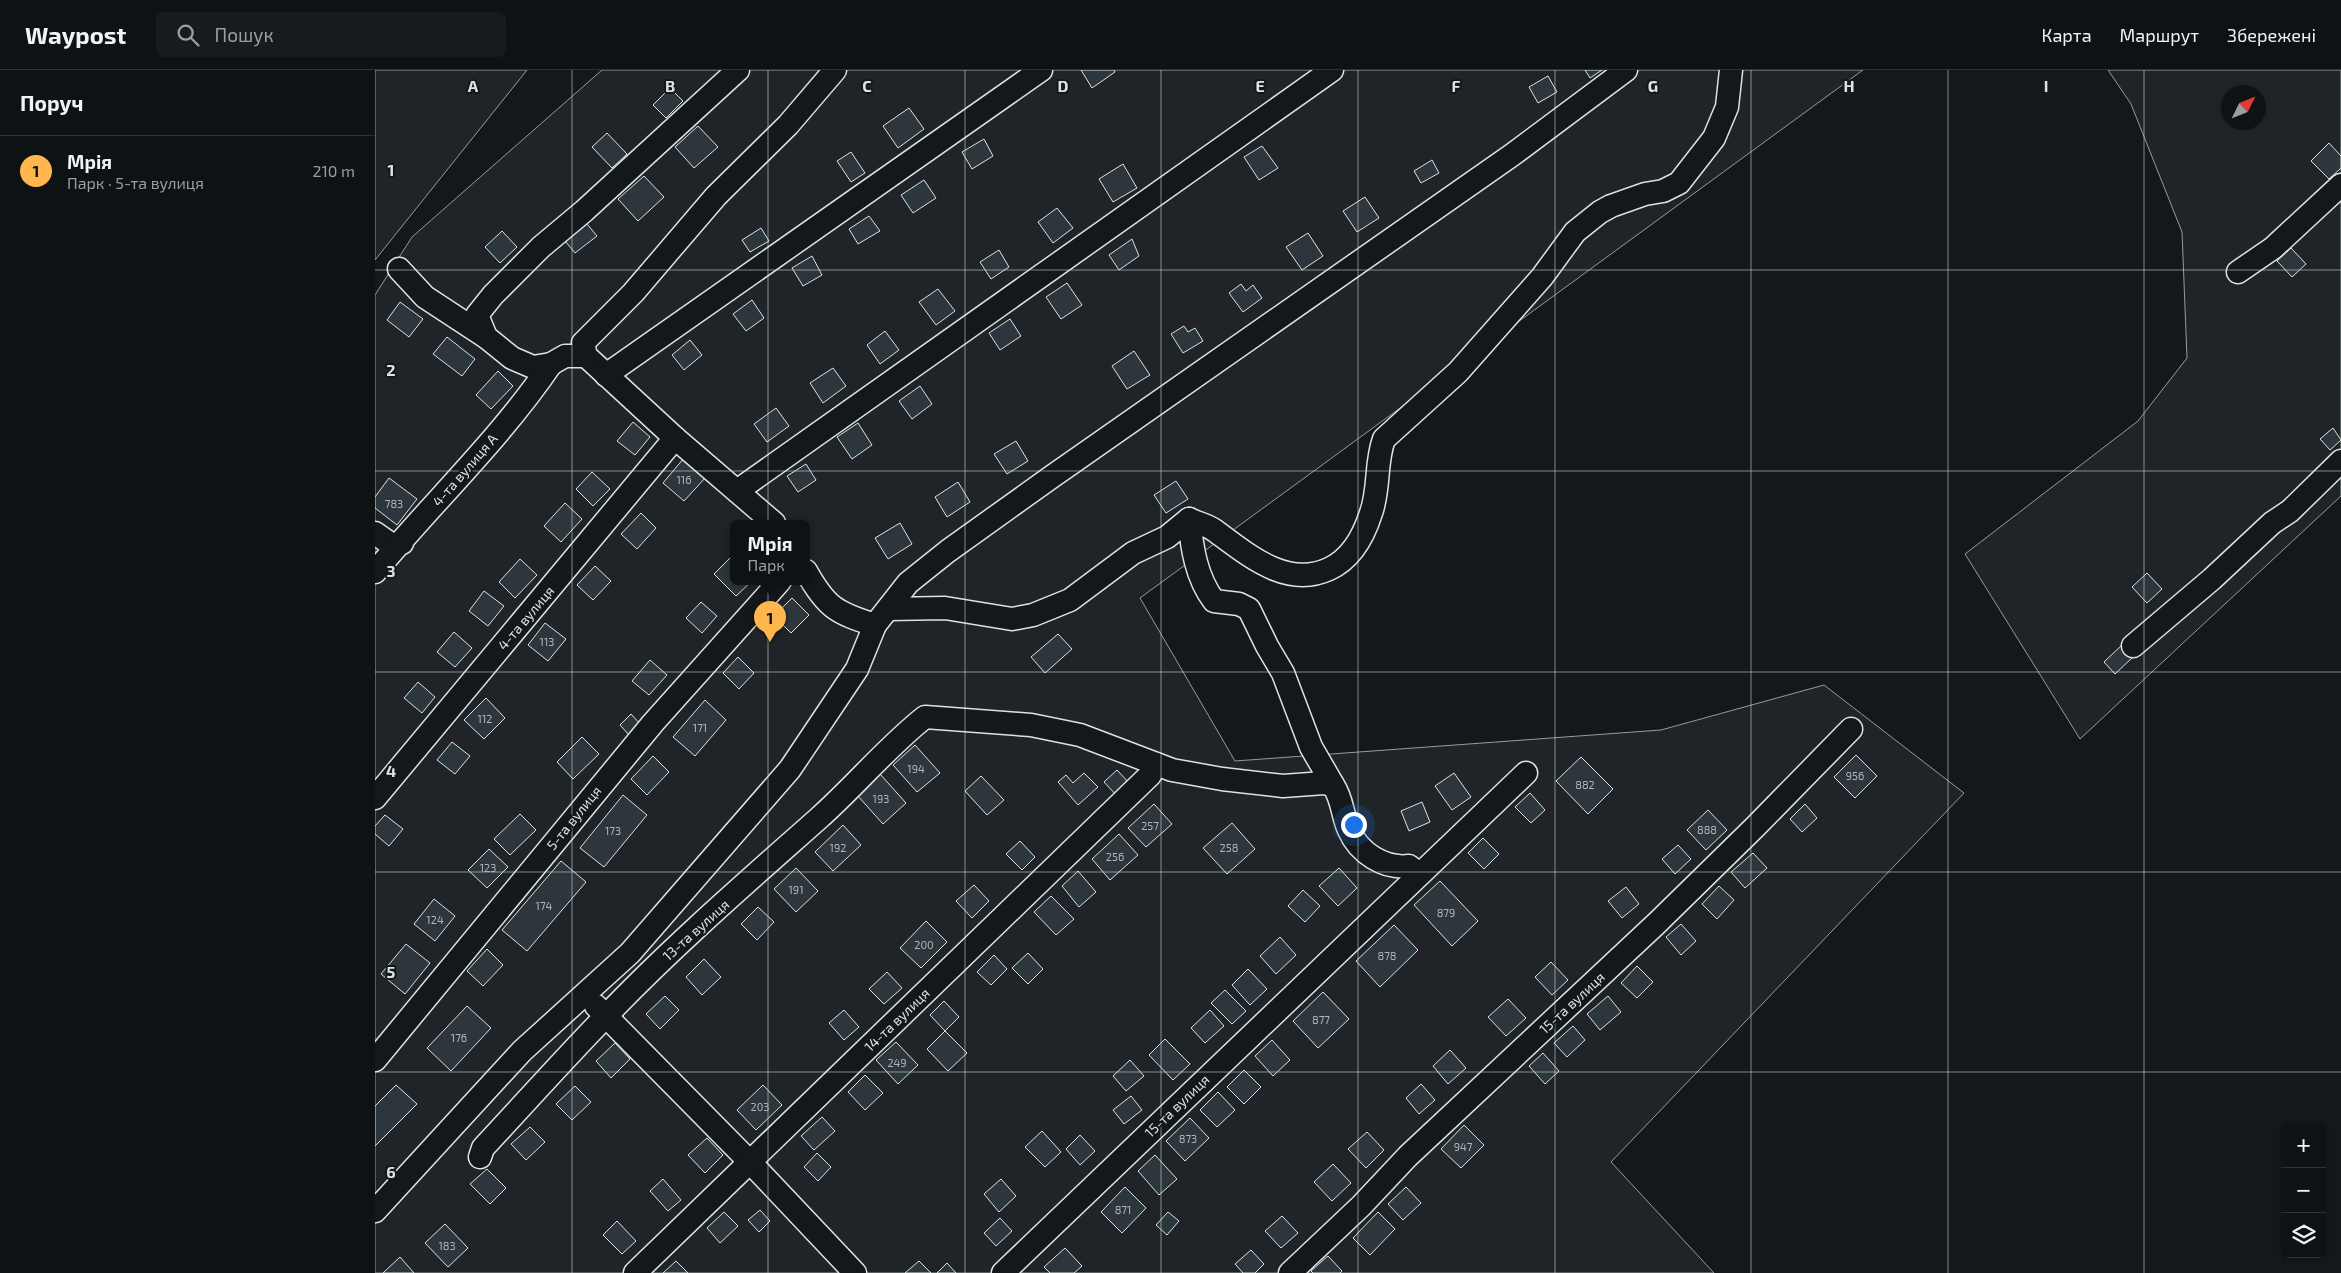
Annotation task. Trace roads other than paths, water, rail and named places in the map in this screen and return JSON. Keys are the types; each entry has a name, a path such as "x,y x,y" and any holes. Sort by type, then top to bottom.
{"street":[{"path":"486,337 477,315 493,295 541,247 584,212 738,70"},
{"path":"771,520 675,438 606,375 586,356 583,343 633,293 716,196 788,125 835,70"},
{"path":"606,375 1041,70"},
{"path":"737,491 1332,70"},
{"path":"375,1211 522,1051 630,953 790,769 857,670 881,617 908,583 948,551 1512,155 1626,70"},
{"path":"1189,519 1212,529 1236,549 1281,572 1303,577 1321,573 1342,564 1365,532 1372,512 1378,489 1378,454 1384,439 1458,372 1542,277 1575,232 1600,212 1611,206 1645,194 1663,191 1679,183 1692,169 1714,138 1727,107 1731,70"},
{"path":"2238,272 2273,248 2341,185"},
{"path":"399,269 425,297 486,337 511,358 533,367 551,364 565,356 586,356"},
{"name":"4-та вулиця А","path":"375,572 522,404 551,364"},
{"name":"4-та вулиця","path":"375,798 675,438"},
{"path":"2133,646 2213,579 2272,523 2290,511 2341,461"},
{"path":"810,578 825,602 844,615 881,617 945,608 1012,618 1033,615 1069,600 1133,553 1167,537 1189,519"},
{"path":"1189,519 1193,557 1206,591 1214,602 1239,604 1249,609 1283,673 1311,746 1340,796 1349,830 1361,847 1379,862 1396,868 1409,866 1419,874"},
{"path":"375,533 393,545 402,543"},
{"name":"5-та вулиця","path":"375,1060 653,723 776,585"},
{"name":"13-та вулиця","path":"480,1157 483,1148 605,1016 697,926 827,810 895,743 925,717 1031,725 1080,736 1156,764"},
{"name":"15-та вулиця","path":"1289,1273 1361,1206 1408,1156 1664,916 1851,729"},
{"path":"1156,764 1172,770 1256,784 1333,785"},
{"name":"14-та вулиця","path":"635,1273 1150,775 1156,764"},
{"name":"15-та вулиця","path":"1003,1273 1526,773"},
{"path":"585,993 605,1016 750,1162 855,1273"}],"place":[{"name":"Мрія","path":"770,642"}]}
